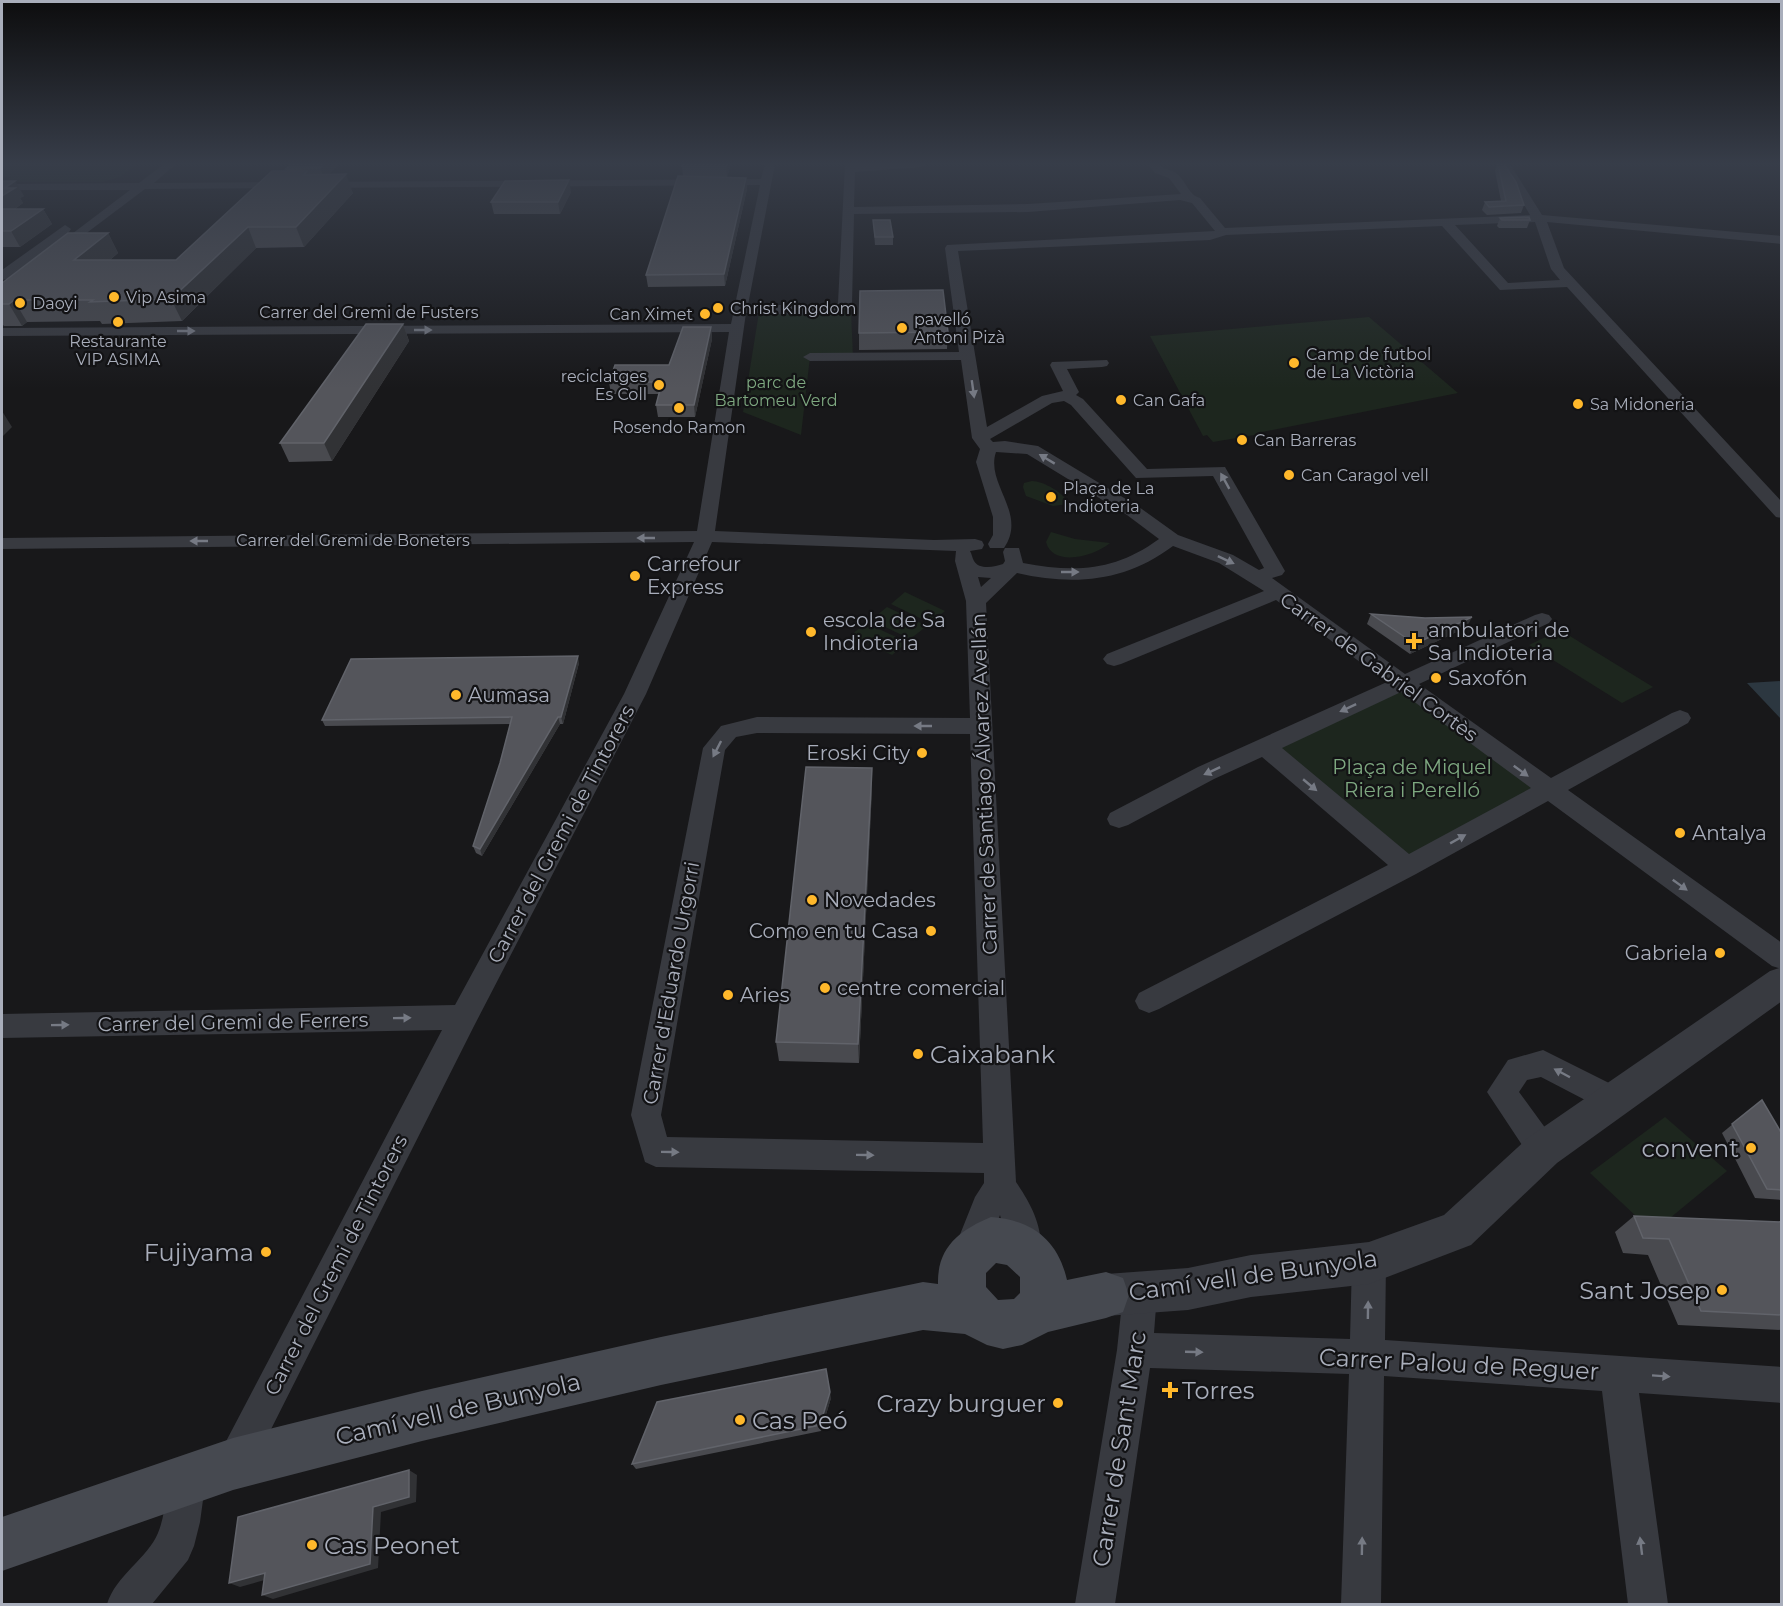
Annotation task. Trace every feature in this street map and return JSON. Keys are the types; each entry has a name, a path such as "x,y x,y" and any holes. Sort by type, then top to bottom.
{"main road":[{"path":"1032,1258 1044,1290 1035,1311 1025,1320 1012,1325 998,1325 984,1320 968,1277 991,1240 1014,1242 1032,1258 1123,1294"},
{"name":"Camí vell de Bunyola","path":"2,1544 210,1471 422,1416 650,1363 923,1306 968,1277"},
{"path":"1035,1311 1123,1294"}],"street":[{"path":"2,276 52,239"},
{"path":"47,259 73,239"},
{"name":"Carrer del Gremi de Tintorers","path":"128,1605 174,1546 181,1522 464,1017 648,670 705,537 740,309 755,239"},
{"path":"740,309 835,309 845,304 847,239"},
{"path":"998,544 1002,535 1002,517 984,462 984,443 951,248 1146,239"},
{"path":"1461,239 1505,287 1569,283"},
{"path":"1547,239 1552,257 1569,283 1782,513"},
{"name":"Carrer del Gremi de Fusters","path":"2,332 737,328"},
{"path":"810,357 968,356"},
{"path":"984,443 1048,399 1066,396 1071,392 1057,365 1102,363"},
{"path":"1066,396 1077,402 1142,474 1219,471 1275,571 1257,577"},
{"name":"Carrer de Gabriel Cortès","path":"984,443 1032,450 1133,511 1172,539 1226,560 1257,577 1782,958"},
{"name":"Carrer del Gremi de Boneters","path":"2,543 742,536 934,546"},
{"path":"934,546 965,564 987,573 1010,568 1045,572 1093,573 1132,564 1172,539"},
{"path":"965,564 963,552 975,544"},
{"path":"934,546 998,544 1015,556 1010,568"},
{"name":"Carrer de Santiago Álvarez Avellán","path":"965,564 976,601 999,1172"},
{"name":"Carrer de Santiago Álvarez Avellán","path":"976,601 998,583 1010,568"},
{"path":"1114,659 1277,592"},
{"path":"1119,819 1206,773 1542,619"},
{"path":"1149,1001 1407,867 1680,718"},
{"name":"Carrer d'Eduardo Urgorri","path":"981,726 757,725 729,731 714,748 646,1115 656,1152 999,1172"},
{"path":"1266,747 1407,867"},
{"name":"Camí vell de Bunyola","path":"1123,1294 1188,1289 1251,1276 1369,1263 1457,1231 1543,1150 1782,981"},
{"name":"Carrer del Gremi de Ferrers","path":"2,1026 464,1017"},
{"path":"1543,1150 1502,1092 1518,1069 1543,1063 1614,1101"},
{"path":"999,1172 1018,1213 1032,1258"},
{"path":"968,1277 986,1208 999,1172"},
{"path":"1361,1605 1369,1263"},
{"name":"Carrer de Sant Marc","path":"1095,1605 1135,1350 1123,1294"},
{"name":"Carrer Palou de Reguer","path":"1135,1350 1367,1357 1782,1385"},
{"path":"1618,1373 1648,1605"}],"green space":[{"name":"parc de Bartomeu Verd","path":"851,311 853,357 810,357 801,435 743,412 759,312"},
{"name":"Camp de futbol de La Victòria","path":"1369,317 1458,393 1213,442 1207,435 1203,436 1150,336"},
{"path":"1032,481 1053,488 1063,496 1068,504 1053,506 1026,496 1024,483"},
{"path":"1051,532 1075,539 1110,543 1095,552 1065,557 1050,550 1046,542"},
{"path":"905,592 945,611 930,623 891,604"},
{"path":"887,607 927,626 910,639 871,620"},
{"path":"866,623 907,642 892,655 851,635"},
{"path":"1560,630 1653,687 1622,703 1529,645"},
{"name":"Plaça de Miquel Riera i Perelló","path":"1401,683 1548,790 1407,867 1266,747"},
{"path":"1665,1117 1727,1171 1653,1232 1590,1173"}],"shaded area":[{"path":"1782,681 1781,719 1747,683"}],"building":[{"path":"60,239 101,239 74,260 176,260 199,239 235,239 171,299 90,302 93,300 14,300 9,304 2,304 2,283"},
{"path":"658,239 732,239 724,274 646,275"},
{"path":"943,290 948,332 859,333 860,291"},
{"path":"366,324 403,324 324,443 280,443"},
{"path":"683,327 711,327 694,405 656,405 662,382 609,382 615,365 669,365"},
{"path":"1371,614 1425,618 1472,617 1415,644"},
{"name":"Aumasa","path":"578,656 561,717 558,717 480,849 473,846 500,763 512,717 322,720 351,659"},
{"name":"centre comercial","path":"806,767 872,768 858,1044 776,1042"},
{"name":"convent","path":"1762,1100 1782,1134 1782,1190 1767,1189 1732,1124"},
{"name":"Sant Josep","path":"1634,1216 1782,1222 1782,1315 1701,1311 1669,1239 1643,1238"},
{"name":"Cas Peó","path":"826,1369 830,1392 820,1425 632,1464 657,1402"},
{"name":"Cas Peonet","path":"409,1470 409,1497 373,1507 370,1564 262,1595 265,1573 229,1583 238,1517"}],"place":[{"name":"Vip Asima","path":"114,297"},
{"name":"Daoyi","path":"20,303"},
{"name":"Christ Kingdom","path":"718,308"},
{"name":"Can Ximet","path":"705,314"},
{"name":"Restaurante VIP ASIMA","path":"118,322"},
{"name":"pavelló Antoni Pizà","path":"902,328"},
{"name":"Camp de futbol de La Victòria","path":"1294,363"},
{"name":"reciclatges Es Coll","path":"659,385"},
{"name":"Can Gafa","path":"1121,400"},
{"name":"Sa Midoneria","path":"1578,404"},
{"name":"Rosendo Ramon","path":"679,408"},
{"name":"Can Barreras","path":"1242,440"},
{"name":"Can Caragol vell","path":"1289,475"},
{"name":"Plaça de La Indioteria","path":"1051,497"},
{"name":"Carrefour Express","path":"635,576"},
{"name":"escola de Sa Indioteria","path":"811,632"},
{"name":"ambulatori de Sa Indioteria","path":"1414,641"},
{"name":"Saxofón","path":"1436,678"},
{"name":"Aumasa","path":"456,695"},
{"name":"Eroski City","path":"922,753"},
{"name":"Antalya","path":"1680,833"},
{"name":"Novedades","path":"812,900"},
{"name":"Como en tu Casa","path":"931,931"},
{"name":"Gabriela","path":"1720,953"},
{"name":"centre comercial","path":"825,988"},
{"name":"Aries","path":"728,995"},
{"name":"Caixabank","path":"918,1054"},
{"name":"convent","path":"1751,1148"},
{"name":"Fujiyama","path":"266,1252"},
{"name":"Sant Josep","path":"1722,1290"},
{"name":"Torres","path":"1170,1390"},
{"name":"Crazy burguer","path":"1058,1403"},
{"name":"Cas Peó","path":"740,1420"},
{"name":"Cas Peonet","path":"312,1545"}]}
